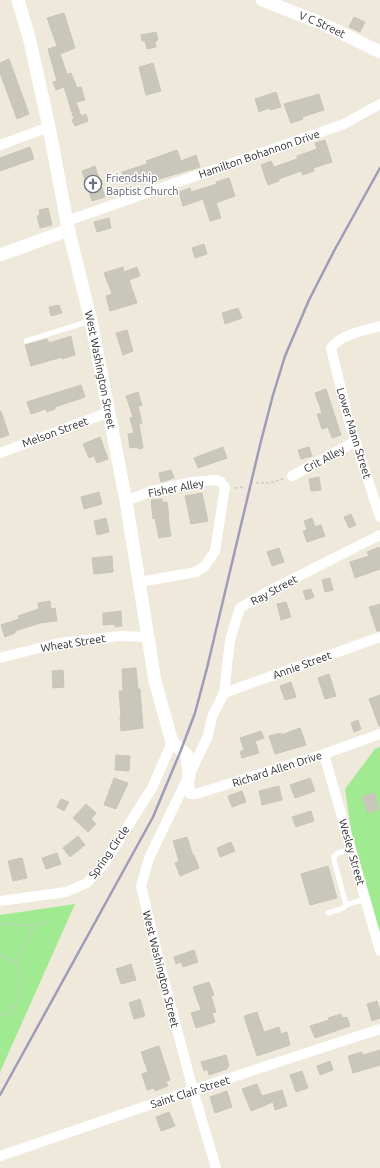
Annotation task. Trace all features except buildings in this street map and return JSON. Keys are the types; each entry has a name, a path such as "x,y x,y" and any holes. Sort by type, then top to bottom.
{"street":[{"name":"West Washington Street","path":"18,0 30,41 49,127 68,226 91,321 126,501 155,681 172,742"},
{"name":"V C Street","path":"262,0 321,23 380,52"},
{"name":"Hamilton Bohannon Drive","path":"68,226 344,124 380,104"},
{"path":"0,145 49,127"},
{"path":"0,255 68,226"},
{"name":"Lower Mann Street","path":"380,326 352,334 336,342 331,348 349,422 380,518"},
{"name":"Melson Street","path":"0,453 109,412"},
{"name":"Crit Alley","path":"292,476 356,441"},
{"name":"Fisher Alley","path":"126,501 152,491 192,482 216,480 221,482 225,488 219,534 215,551 205,566 196,572 139,582"},
{"name":"Ray Street","path":"189,776 208,736 212,717 224,693 230,640 240,608 265,593 380,535"},
{"name":"Wheat Street","path":"0,658 59,643 121,636 148,637"},
{"name":"Annie Street","path":"224,693 380,637"},
{"name":"Richard Allen Drive","path":"189,776 190,794 196,794 324,754 380,734"},
{"path":"172,742 187,755 189,776"},
{"name":"Spring Circle","path":"0,901 66,892 87,883 104,864 152,788 172,742"},
{"name":"Wesley Street","path":"324,754 365,899 376,925 380,951"},
{"name":"West Washington Street","path":"189,776 149,858 141,886 193,1090 216,1168"},
{"name":"Saint Clair Street","path":"0,1156 193,1090 380,1029"}],"lane":[{"path":"26,341 91,321"},
{"path":"346,905 334,856 338,853 351,849"},
{"path":"328,913 365,899"}],"path":[{"path":"256,483 268,483 292,476"},
{"path":"0,925 8,924 35,926 51,920"},
{"path":"0,1016 9,1012 17,1003 21,992 20,972 17,962 19,955 35,926"},
{"path":"0,956 17,962"}],"green space":[{"path":"380,747 380,952 354,849 345,789 375,749"},
{"path":"75,904 0,1072 0,915"}],"railway":[{"path":"0,1095 153,817 181,750 195,713 207,668 260,445 285,356 309,300 380,168"}],"place":[{"name":"Friendship Baptist Church","path":"93,184"}]}
